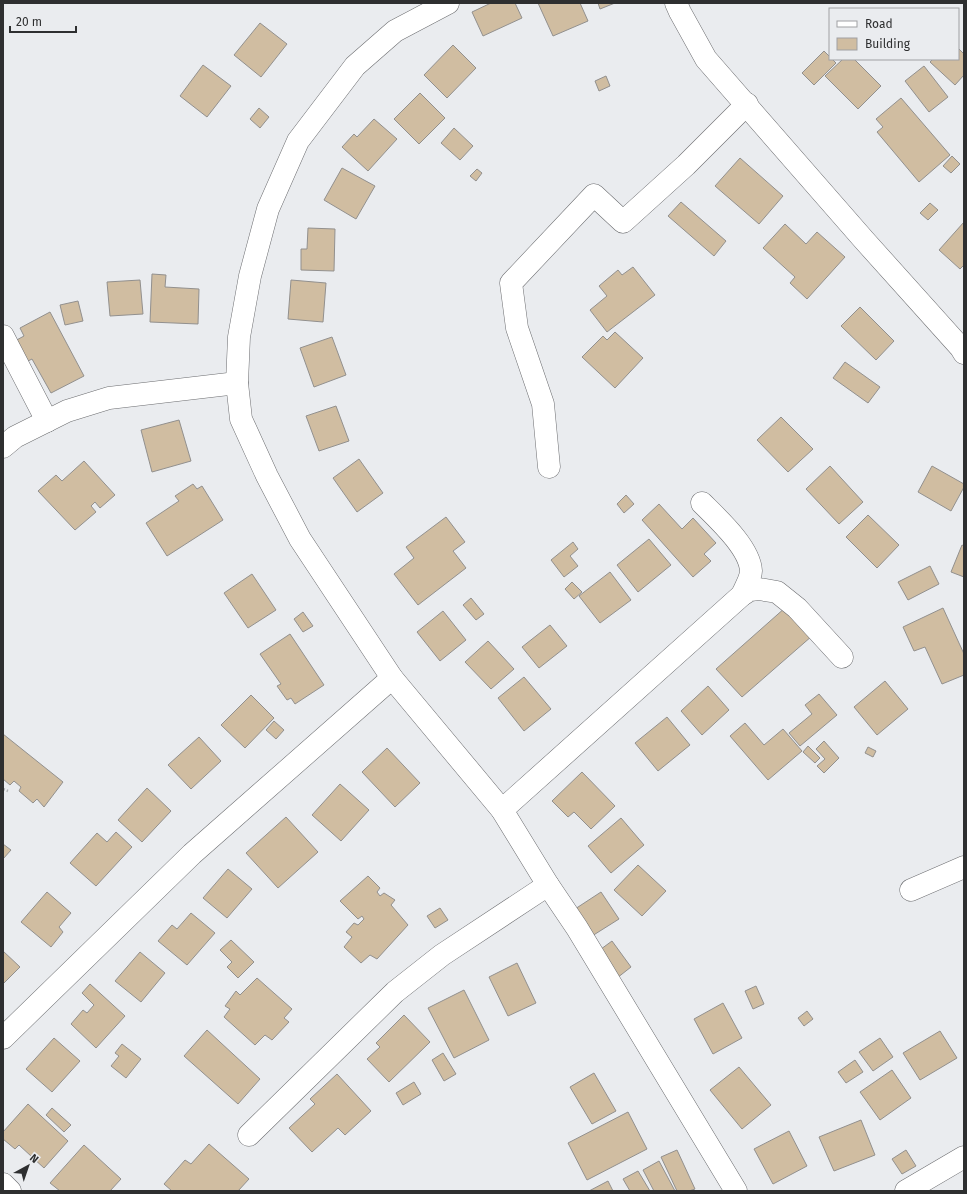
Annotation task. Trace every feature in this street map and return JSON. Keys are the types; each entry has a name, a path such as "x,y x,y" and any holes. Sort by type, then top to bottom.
{"street":[{"path":"448,3 395,31 356,66 298,141 268,209 250,276 239,337 237,383 240,418 267,476 300,539 392,678 502,810 548,885 577,928 736,1191"},
{"path":"676,3 706,59 747,104 864,240 963,349"},
{"path":"549,467 543,404 517,328 511,283 594,196 623,222 686,165 747,104"},
{"path":"3,336 47,421"},
{"path":"3,447 15,437 67,411 109,398 237,383"},
{"path":"702,503 730,532 748,558 751,572 742,595"},
{"path":"502,810 742,595 750,590 759,589 777,592 797,608 842,656"},
{"path":"3,1038 192,854 392,678"},
{"path":"911,890 964,867"},
{"path":"250,1135 395,992 442,955 548,885"},
{"path":"906,1191 964,1157"},
{"path":"3,1184 10,1191"}],"path":[{"path":"3,789 8,791"}],"building":[{"path":"491,3 515,3 522,18 483,36 472,12"},
{"path":"538,3 580,3 588,21 553,36"},
{"path":"598,3 615,3 600,9"},
{"path":"260,23 287,44 261,77 234,55"},
{"path":"453,45 476,68 447,98 424,75"},
{"path":"959,49 964,54 964,75 955,85 930,62 932,60 959,60"},
{"path":"824,51 829,56 829,60 833,60 836,63 814,85 802,73"},
{"path":"842,60 855,60 881,86 858,109 825,76"},
{"path":"203,65 231,86 207,117 180,96"},
{"path":"924,66 948,97 929,112 905,81"},
{"path":"606,76 610,86 599,91 595,81"},
{"path":"420,93 445,118 419,144 394,119"},
{"path":"901,98 950,155 919,182 877,132 883,127 876,119"},
{"path":"259,108 269,117 260,128 250,119"},
{"path":"374,119 397,139 368,171 342,147 354,134 357,137"},
{"path":"454,128 473,146 460,160 441,143"},
{"path":"952,156 960,164 951,173 943,166"},
{"path":"740,158 783,196 759,224 715,186"},
{"path":"342,168 375,186 356,219 324,200"},
{"path":"477,169 482,173 476,181 470,176"},
{"path":"681,202 726,241 714,256 668,216"},
{"path":"930,203 938,210 928,220 920,213"},
{"path":"964,222 964,265 960,269 939,250"},
{"path":"785,224 806,244 817,232 845,257 807,299 790,283 795,277 763,248"},
{"path":"308,228 335,229 334,271 301,270 301,249 307,249"},
{"path":"633,267 655,295 607,332 590,310 607,296 599,286 618,270 622,275"},
{"path":"152,274 166,275 165,287 199,289 198,324 150,322"},
{"path":"140,280 143,314 110,316 107,282"},
{"path":"291,280 326,283 323,322 288,319"},
{"path":"78,301 83,321 65,325 60,305"},
{"path":"860,307 894,341 876,360 841,326"},
{"path":"50,312 84,376 51,393 32,359 24,363 13,342 24,336 20,328"},
{"path":"615,332 643,358 615,388 582,357 603,336 607,340"},
{"path":"332,337 346,375 314,387 300,348"},
{"path":"845,362 880,387 868,403 833,378"},
{"path":"336,406 349,441 319,451 306,416"},
{"path":"781,417 813,449 788,472 757,440"},
{"path":"179,420 191,461 152,472 141,430"},
{"path":"359,459 383,493 357,512 333,478"},
{"path":"84,461 115,495 100,508 95,502 91,506 96,512 75,530 38,491 56,475 62,481"},
{"path":"830,466 863,502 839,524 806,489"},
{"path":"932,466 964,484 964,487 951,511 918,492"},
{"path":"193,484 197,489 202,486 223,520 167,556 146,523 179,501 175,496"},
{"path":"626,495 634,504 624,513 617,504"},
{"path":"659,504 682,529 693,518 716,543 704,554 711,561 693,577 642,520"},
{"path":"868,515 899,545 877,568 846,537"},
{"path":"446,517 465,542 453,551 466,568 418,605 394,574 414,558 406,547"},
{"path":"649,539 671,565 638,592 617,565"},
{"path":"573,542 578,549 570,556 578,566 564,577 551,560"},
{"path":"962,545 964,546 964,577 951,572"},
{"path":"930,566 939,584 908,600 898,582"},
{"path":"610,572 631,600 600,623 579,596"},
{"path":"252,574 276,610 248,628 224,593"},
{"path":"572,582 582,592 574,599 565,589"},
{"path":"471,598 484,614 476,620 463,605"},
{"path":"786,607 812,636 742,697 716,669"},
{"path":"943,608 964,654 964,675 942,684 925,647 914,651 903,627"},
{"path":"443,611 466,640 440,661 417,632"},
{"path":"303,612 313,626 303,632 294,619"},
{"path":"550,625 567,646 539,668 522,647"},
{"path":"290,634 324,685 295,704 291,698 287,700 277,686 281,684 260,654"},
{"path":"488,641 514,669 491,689 465,662"},
{"path":"524,677 551,709 524,731 498,698"},
{"path":"885,681 908,709 877,735 854,707"},
{"path":"708,686 729,710 702,735 681,711"},
{"path":"819,694 837,715 800,746 789,733 812,714 805,705"},
{"path":"251,695 274,718 245,748 221,725"},
{"path":"667,717 690,745 658,771 635,743"},
{"path":"274,721 284,730 276,739 266,730"},
{"path":"745,723 764,745 783,729 802,751 768,780 730,736"},
{"path":"3,734 63,782 44,807 37,799 33,803 19,791 21,787 14,781 10,785 3,779"},
{"path":"199,737 221,761 191,789 168,765"},
{"path":"824,741 839,758 824,773 817,766 825,759 816,749"},
{"path":"808,746 820,758 815,763 803,752"},
{"path":"868,747 876,751 873,757 865,753"},
{"path":"387,748 420,783 395,807 362,772"},
{"path":"582,772 615,806 591,829 574,812 568,817 552,801"},
{"path":"340,784 369,810 341,841 312,815"},
{"path":"147,788 171,811 142,842 118,820"},
{"path":"286,817 318,852 278,888 246,853"},
{"path":"621,818 644,845 611,873 588,846"},
{"path":"116,832 132,847 96,886 70,863 97,833 107,842"},
{"path":"3,844 11,850 3,859"},
{"path":"638,865 666,891 642,916 614,890"},
{"path":"228,869 252,889 227,918 203,898"},
{"path":"368,876 380,888 377,892 380,896 384,893 395,900 391,905 408,925 377,959 370,955 361,963 344,947 352,937 346,932 354,923 358,925 364,919 362,916 358,919 340,901"},
{"path":"47,892 71,913 59,927 63,932 51,947 21,922"},
{"path":"601,892 619,919 592,936 575,909"},
{"path":"440,908 448,920 435,928 427,916"},
{"path":"191,913 215,933 187,965 158,941 172,925 177,929"},
{"path":"231,940 254,962 238,978 227,967 232,962 220,950"},
{"path":"612,941 631,967 617,978 597,952"},
{"path":"3,951 20,967 3,984"},
{"path":"140,952 165,973 141,1002 115,981"},
{"path":"517,963 536,1003 508,1016 489,977"},
{"path":"257,978 292,1009 284,1018 289,1022 272,1040 265,1035 255,1045 224,1017 230,1009 225,1006 236,991 240,995"},
{"path":"90,984 125,1016 96,1048 71,1024 83,1010 87,1013 94,1005 82,993"},
{"path":"756,986 764,1004 753,1009 745,991"},
{"path":"464,990 489,1040 454,1058 428,1008"},
{"path":"723,1003 742,1038 713,1054 694,1019"},
{"path":"807,1011 813,1019 804,1026 798,1018"},
{"path":"404,1015 430,1042 389,1082 367,1059 380,1047 376,1043"},
{"path":"207,1030 260,1079 238,1104 184,1056"},
{"path":"940,1031 957,1058 920,1080 903,1053"},
{"path":"54,1038 80,1061 52,1092 26,1069"},
{"path":"880,1038 893,1057 873,1071 859,1052"},
{"path":"122,1044 141,1059 126,1078 111,1066 119,1056 115,1053"},
{"path":"443,1053 456,1074 444,1081 432,1060"},
{"path":"855,1060 863,1072 846,1083 838,1072"},
{"path":"739,1067 771,1105 742,1129 710,1090"},
{"path":"892,1070 911,1098 880,1120 860,1092"},
{"path":"594,1073 616,1111 592,1124 570,1087"},
{"path":"337,1074 371,1111 345,1135 338,1128 312,1152 289,1128 315,1104 310,1099"},
{"path":"414,1082 421,1094 403,1105 396,1093"},
{"path":"28,1104 68,1141 44,1168 19,1145 15,1149 3,1139 3,1132"},
{"path":"52,1108 71,1125 64,1132 46,1115"},
{"path":"628,1112 647,1149 587,1180 568,1143"},
{"path":"861,1120 875,1155 834,1171 819,1137"},
{"path":"789,1131 807,1166 773,1184 754,1149"},
{"path":"209,1144 249,1179 238,1191 172,1191 164,1184 185,1160 191,1164"},
{"path":"84,1145 121,1179 110,1191 60,1191 50,1183"},
{"path":"677,1150 695,1189 689,1191 677,1191 661,1157"},
{"path":"906,1150 916,1166 902,1174 892,1159"},
{"path":"659,1161 675,1191 654,1191 643,1170"},
{"path":"638,1171 650,1191 630,1191 623,1179"},
{"path":"608,1181 613,1191 589,1191"}]}
